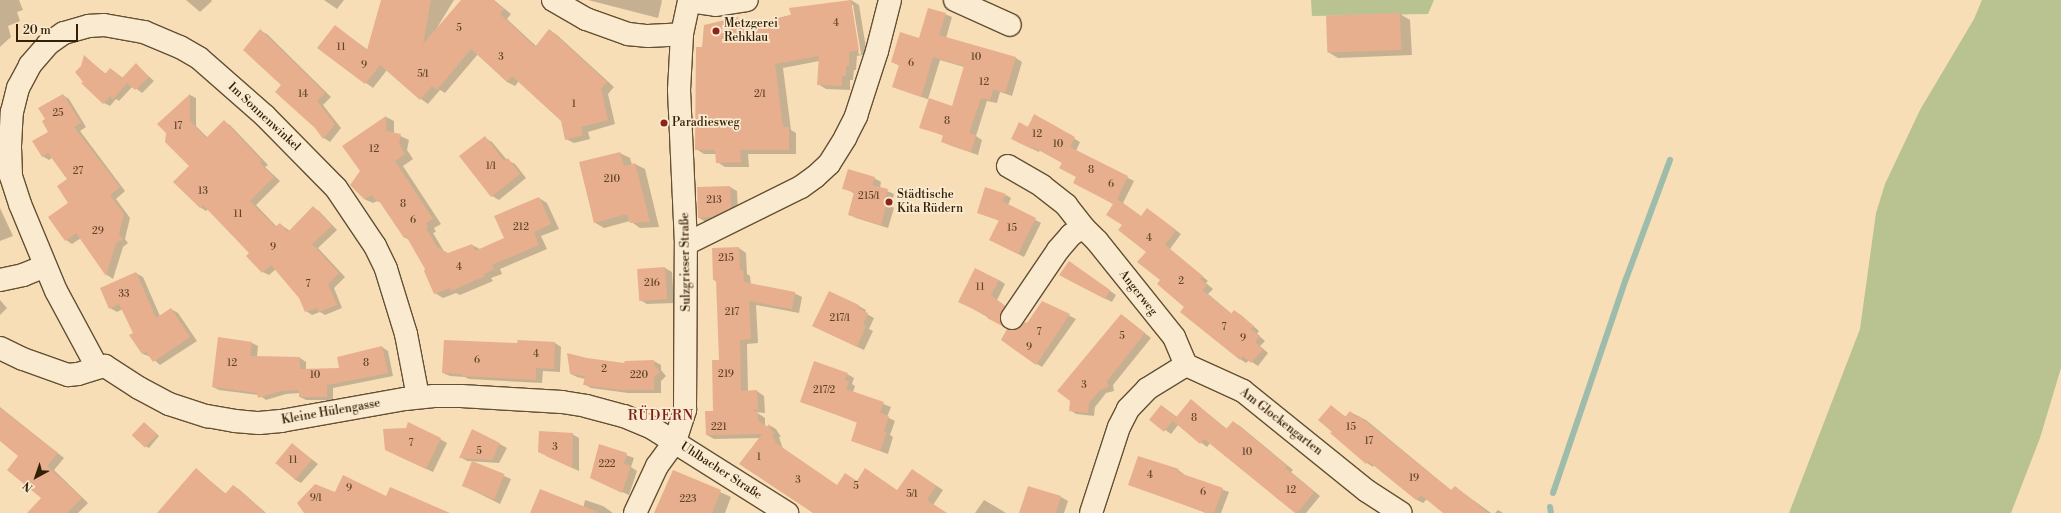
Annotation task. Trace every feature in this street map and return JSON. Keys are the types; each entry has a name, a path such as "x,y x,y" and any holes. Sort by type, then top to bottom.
{"street":[{"path":"553,0 586,19 624,33 648,36 682,34"},
{"path":"689,0 716,5 747,0"},
{"name":"Sulzgrieser Straße","path":"635,513 657,466 675,441 685,410 686,244 680,125 679,64 682,34 689,0"},
{"path":"686,244 801,187 815,177 828,164 845,138 858,110 877,51 890,0"},
{"path":"955,0 1010,25"},
{"name":"Im Sonnenwinkel","path":"97,367 61,301 20,204 12,176 6,110 30,65 48,44 59,36 74,29 97,25 127,28 151,35 193,53 265,116 330,182 375,246 388,275 403,322 418,397"},
{"name":"Angerweg","path":"1008,166 1051,192 1066,205 1082,227 1097,241 1174,337 1186,365"},
{"path":"1012,318 1058,250 1071,235 1082,227"},
{"path":"0,280 23,275 45,266"},
{"path":"0,348 23,360 68,375 78,374 97,367"},
{"path":"1091,513 1119,427 1128,409 1147,389 1186,365"},
{"name":"Am Glockengarten","path":"1186,365 1243,391 1367,491 1402,513"},
{"name":"Kleine Hülengasse","path":"97,367 109,367 139,388 169,404 207,416 235,421 259,423 281,421 418,397 461,396 572,403 624,416 652,428 675,441"},
{"name":"Uhlbacher Straße","path":"675,441 787,513"}],"green space":[{"path":"1311,0 1434,0 1428,14 1312,16"},
{"path":"1982,0 2061,0 2061,368 2040,438 2011,513 1789,513 1860,329 1876,213 1885,184 1920,110 1974,19"}],"building":[{"path":"381,0 431,0 423,44 461,0 493,0 504,9 500,14 535,47 549,29 607,82 601,89 608,120 581,127 583,135 565,140 561,121 512,76 507,82 471,49 437,90 432,86 420,100 380,65 365,84 317,48 335,25 367,50"},
{"path":"851,0 859,50 849,52 849,66 846,66 846,76 842,76 842,86 817,85 819,56 775,64 783,127 789,127 789,150 740,150 741,162 716,163 715,150 695,150 696,47 702,47 704,25 738,17 740,27 791,15 789,8"},
{"path":"928,8 946,13 939,35 1016,57 1005,93 993,89 990,100 981,98 969,133 976,135 971,152 941,142 943,135 919,128 929,98 952,106 964,66 933,57 921,97 892,87 899,65 891,62 900,32 919,38"},
{"path":"1400,13 1401,50 1327,53 1326,16"},
{"path":"260,29 325,93 317,101 335,124 323,139 315,128 275,92 281,85 243,50"},
{"path":"84,55 105,74 110,68 122,78 136,63 149,77 135,90 127,83 113,99 110,96 103,104 81,83 83,82 75,72 81,66"},
{"path":"63,94 81,123 74,127 120,187 110,195 124,214 119,234 123,239 116,243 106,276 76,233 65,241 48,217 68,203 57,186 67,179 48,153 42,157 32,141 48,132 42,121 45,119 38,108"},
{"path":"190,94 190,121 206,138 224,120 262,161 260,163 274,177 250,201 275,227 280,223 288,232 313,206 332,226 312,244 339,273 328,284 337,305 318,312 317,308 305,312 299,298 271,265 262,273 246,256 249,253 203,205 200,208 173,182 189,166 165,142 166,133 157,124"},
{"path":"1034,114 1075,137 1070,147 1128,176 1117,199 1141,216 1147,208 1176,230 1165,245 1203,276 1200,279 1207,285 1202,290 1231,314 1234,310 1254,326 1251,329 1260,336 1255,342 1263,349 1251,363 1243,356 1240,360 1180,312 1184,307 1157,284 1160,280 1137,262 1146,252 1118,230 1122,225 1106,215 1113,204 1073,183 1076,177 1059,168 1062,163 1033,147 1032,149 1011,139 1019,122 1028,127"},
{"path":"386,116 386,131 401,134 399,144 405,154 395,161 433,219 426,223 428,227 426,228 437,247 448,253 472,244 475,251 504,238 494,216 539,197 551,224 534,232 539,245 492,265 494,269 484,274 485,276 451,291 450,288 434,294 424,271 425,269 406,236 404,238 379,201 377,202 372,195 364,199 350,185 360,171 342,146"},
{"path":"485,136 504,161 508,158 520,174 491,197 459,156"},
{"path":"620,152 624,166 635,163 650,222 630,223 627,214 594,223 579,162"},
{"name":"Städtische Kita Rüdern","path":"848,169 875,177 872,185 888,189 884,202 887,203 881,225 848,215 854,192 842,189"},
{"path":"730,186 731,208 712,217 698,218 697,187"},
{"path":"985,187 1006,194 1002,201 1036,218 1018,254 989,240 999,220 977,213"},
{"path":"739,247 740,270 743,270 744,282 795,292 792,309 749,301 751,339 740,340 741,391 757,390 758,410 752,409 758,413 758,420 767,427 769,424 771,430 775,434 772,434 776,443 837,485 845,473 857,481 865,468 897,490 912,469 936,486 927,500 947,513 813,513 739,464 762,434 706,435 705,411 713,411 712,360 719,360 716,280 713,280 712,248"},
{"path":"1069,261 1110,290 1105,299 1059,275"},
{"path":"665,267 667,299 639,301 637,269"},
{"path":"975,268 999,280 991,295 1005,306 1000,317 1004,327 987,318 988,316 958,302"},
{"path":"136,272 156,318 171,308 190,337 153,362 146,352 142,354 129,335 133,333 119,304 109,309 100,288"},
{"path":"829,291 859,305 858,308 868,313 863,324 866,326 857,347 812,326"},
{"path":"1042,301 1070,314 1036,365 1001,340 1007,329 1017,329 1025,322 1027,323"},
{"path":"1121,314 1145,333 1107,381 1108,387 1100,390 1089,403 1088,413 1069,411 1070,401 1057,391"},
{"path":"218,337 252,342 250,356 300,357 300,369 339,368 337,357 382,346 388,373 327,385 327,397 299,397 299,390 280,391 258,398 257,393 212,387"},
{"path":"444,340 517,343 518,340 555,342 554,369 536,368 536,380 462,376 462,374 442,373"},
{"path":"567,353 587,358 624,363 625,361 654,360 654,365 660,372 654,377 654,390 620,390 583,385 585,376 570,374"},
{"path":"814,361 848,373 845,380 849,381 846,389 884,402 880,413 889,416 884,431 887,432 880,451 851,441 857,422 800,402"},
{"path":"1191,399 1226,429 1233,421 1287,466 1285,468 1314,492 1297,513 1295,513 1204,439 1200,444 1173,421"},
{"path":"1161,405 1176,417 1164,432 1149,420"},
{"path":"1331,405 1345,417 1350,411 1357,418 1359,416 1451,490 1455,486 1488,513 1443,513 1421,495 1416,500 1368,461 1366,464 1330,433 1332,432 1318,420"},
{"path":"0,408 58,453 47,466 82,498 67,513 27,513 41,498 7,470 18,456 0,441"},
{"path":"144,422 157,434 145,447 132,435"},
{"path":"408,422 441,438 426,469 385,450 383,429 406,428"},
{"path":"472,429 500,443 492,460 459,458"},
{"path":"539,431 573,433 572,468 538,452"},
{"path":"292,443 312,460 295,480 275,463"},
{"path":"599,444 627,453 624,464 631,466 622,493 590,478"},
{"path":"1138,456 1179,469 1177,472 1223,488 1214,513 1207,513 1128,485"},
{"path":"472,461 504,474 494,499 462,486"},
{"path":"196,468 225,494 233,485 265,513 157,513"},
{"path":"673,470 721,490 712,513 654,513"},
{"path":"343,475 386,496 390,487 450,513 304,513 297,503 315,484 335,492"},
{"path":"1028,486 1061,496 1056,513 1019,513"},
{"path":"540,489 598,512 598,513 530,513"}],"waterway":[{"path":"1553,493 1626,279 1670,160"},
{"path":"1550,507 1551,513"}],"place":[{"name":"Metzgerei Rehklau","path":"716,31"},
{"name":"Paradiesweg","path":"664,123"},
{"name":"Städtische Kita Rüdern","path":"889,202"}],"district":[{"name":"RÜDERN","path":"661,416"}]}
